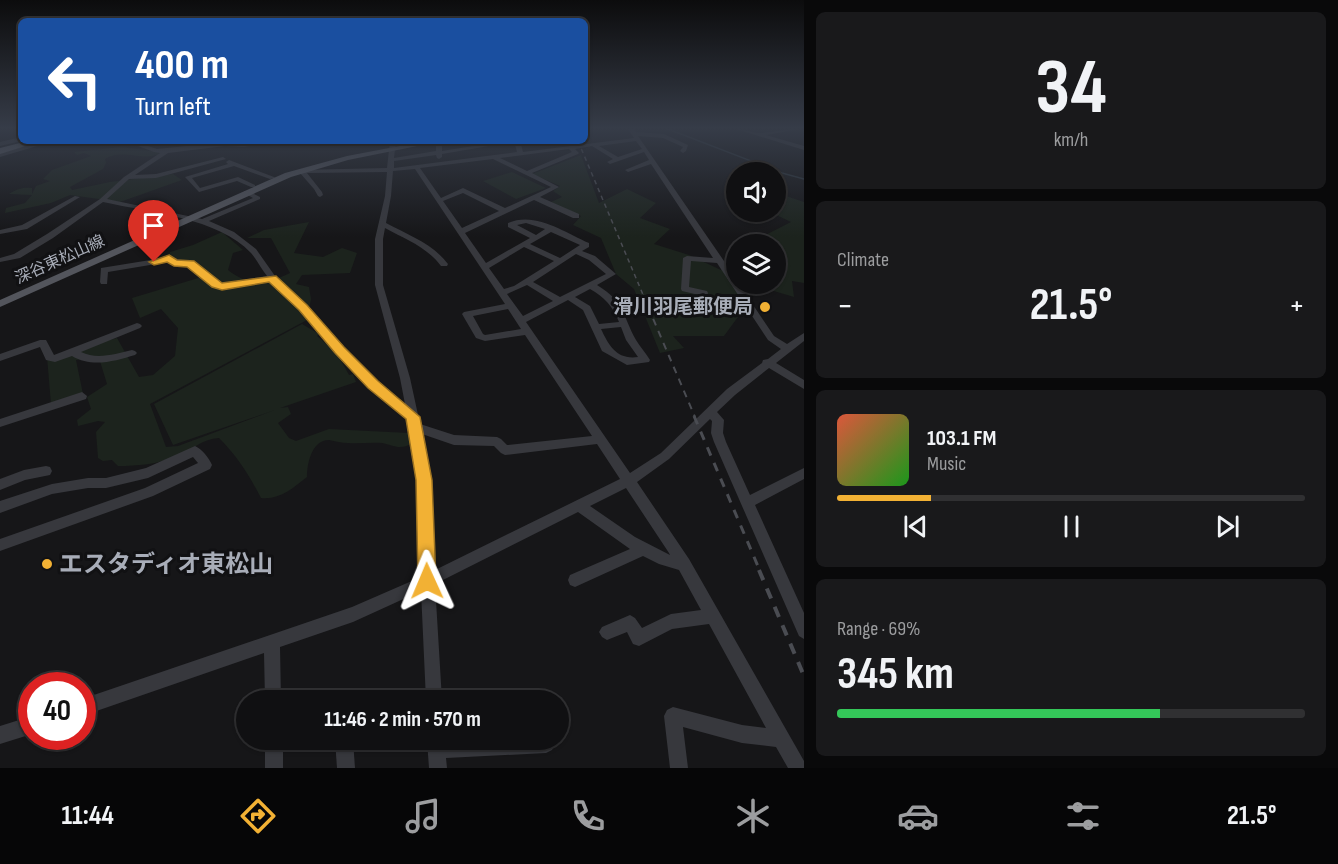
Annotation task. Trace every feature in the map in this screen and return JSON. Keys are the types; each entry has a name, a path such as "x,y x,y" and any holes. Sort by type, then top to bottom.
{"main road":[{"name":"深谷東松山線","path":"0,304 272,178 315,165"},
{"name":"深谷東松山線","path":"249,189 302,171 332,165"},
{"name":"深谷東松山線","path":"0,299 186,218"}],"street":[{"path":"0,260 17,256 102,200 147,165"},
{"path":"130,177 156,176 200,165"},
{"path":"203,221 258,198 238,179 199,190 188,177 230,165"},
{"path":"235,165 272,178"},
{"path":"320,195 317,186 309,182 302,171 332,165"},
{"path":"390,165 378,252 379,285 402,364 415,422 424,480 433,690"},
{"path":"429,165 416,166 684,564 798,768"},
{"path":"460,232 556,187 510,165"},
{"path":"527,173 547,165"},
{"path":"628,170 642,165"},
{"path":"655,165 771,338 797,343"},
{"path":"200,173 212,187"},
{"path":"439,201 463,190 505,211"},
{"path":"0,232 24,227 77,197"},
{"path":"534,197 576,216"},
{"path":"102,200 203,221 238,238 253,251 272,279 303,307 339,350 415,422 454,440 496,442 505,450 601,439"},
{"path":"493,217 537,238"},
{"path":"502,293 527,282 586,244 530,219 522,219 510,225"},
{"path":"382,224 440,258 444,264"},
{"path":"484,267 552,229"},
{"path":"525,245 560,261"},
{"path":"521,321 612,274 592,258 576,251"},
{"path":"104,282 103,272 107,270 169,258 174,263 190,264 216,285 272,279"},
{"path":"698,309 704,293 685,288 687,258 720,261"},
{"path":"98,259 107,270"},
{"path":"527,282 558,300"},
{"path":"567,296 587,308 605,349 627,362 645,360 608,295 590,285"},
{"path":"510,306 467,314 479,336 485,338 528,331"},
{"path":"596,327 625,324"},
{"path":"0,358 44,342 51,359 138,326"},
{"path":"96,703 353,614 427,581 628,481 665,456 710,411 767,362 797,343"},
{"path":"73,352 84,359 94,360 132,353"},
{"path":"767,362 804,385"},
{"path":"0,423 82,396"},
{"path":"710,411 718,420 717,433 720,442 804,631"},
{"path":"0,507 52,489 88,483 106,483 148,473 195,451 206,465 149,492 0,545"},
{"path":"0,485 24,475 46,471"},
{"path":"747,502 804,473"},
{"path":"579,505 644,549 673,564 684,564"},
{"path":"575,580 644,549"},
{"path":"607,632 630,623 639,638 671,622 713,616"},
{"path":"272,644 273,690"},
{"path":"679,768 673,716 742,734 783,739"},
{"path":"0,735 18,729"},
{"path":"274,750 274,768"},
{"path":"345,750 346,768"},
{"path":"436,750 438,768"}],"shaded area":[{"path":"66,165 105,165 103,169 70,187 72,190 110,182 173,174 182,180 120,202 70,195 51,203 5,213 6,208 25,203 32,195 9,194 20,189 32,188 32,194 36,186 50,181 43,179 52,170"},
{"path":"556,165 585,165 599,203 627,189 656,203 640,218 670,229 654,244 689,255 721,270 726,265 726,294 755,294 724,336 673,336 684,348 660,353 634,289 616,274 601,238 573,225 581,216 551,202 562,197 553,191 560,186 532,174"},
{"path":"512,172 546,188 516,199 483,181"},
{"path":"786,196 804,202 804,283 792,281 794,297 784,294 786,294 786,234 768,234 791,222 786,220"},
{"path":"309,222 294,253 323,257 342,248 357,253 350,273 302,275 296,284 309,287 311,299 307,320 150,404 166,447 178,446 275,410 173,445 154,404 302,324 319,334 317,336 336,354 349,375 353,374 356,382 280,408 288,407 291,414 278,423 289,438 296,441 329,429 409,433 412,443 400,447 382,443 323,441 312,453 307,477 286,492 268,498 261,498 243,466 219,438 202,443 180,455 147,464 118,466 112,460 103,461 98,458 96,432 105,422 98,421 78,426 77,420 91,409 87,397 107,384 99,358 76,360 83,394 51,404 47,357 117,338 139,377 153,375 175,356 178,328 161,309 140,318 132,298 205,276 192,265 167,260 170,252 222,232 243,250 233,253 228,270 251,281 274,280 290,273 271,238 247,238 264,230"}],"waterway":[{"path":"761,165 804,179"}],"railway":[{"path":"588,165 644,297"},
{"path":"643,295 695,417"},
{"path":"694,416 760,571"},
{"path":"759,570 804,676"}],"place":[{"name":"滑川羽尾郵便局","path":"765,307"},
{"name":"エスタディオ東松山","path":"47,564"}],"route":[{"path":"154,262 169,258 174,263 190,264 216,285 222,286 272,279 303,307 339,350 373,384 413,417 424,480 427,581"}]}
